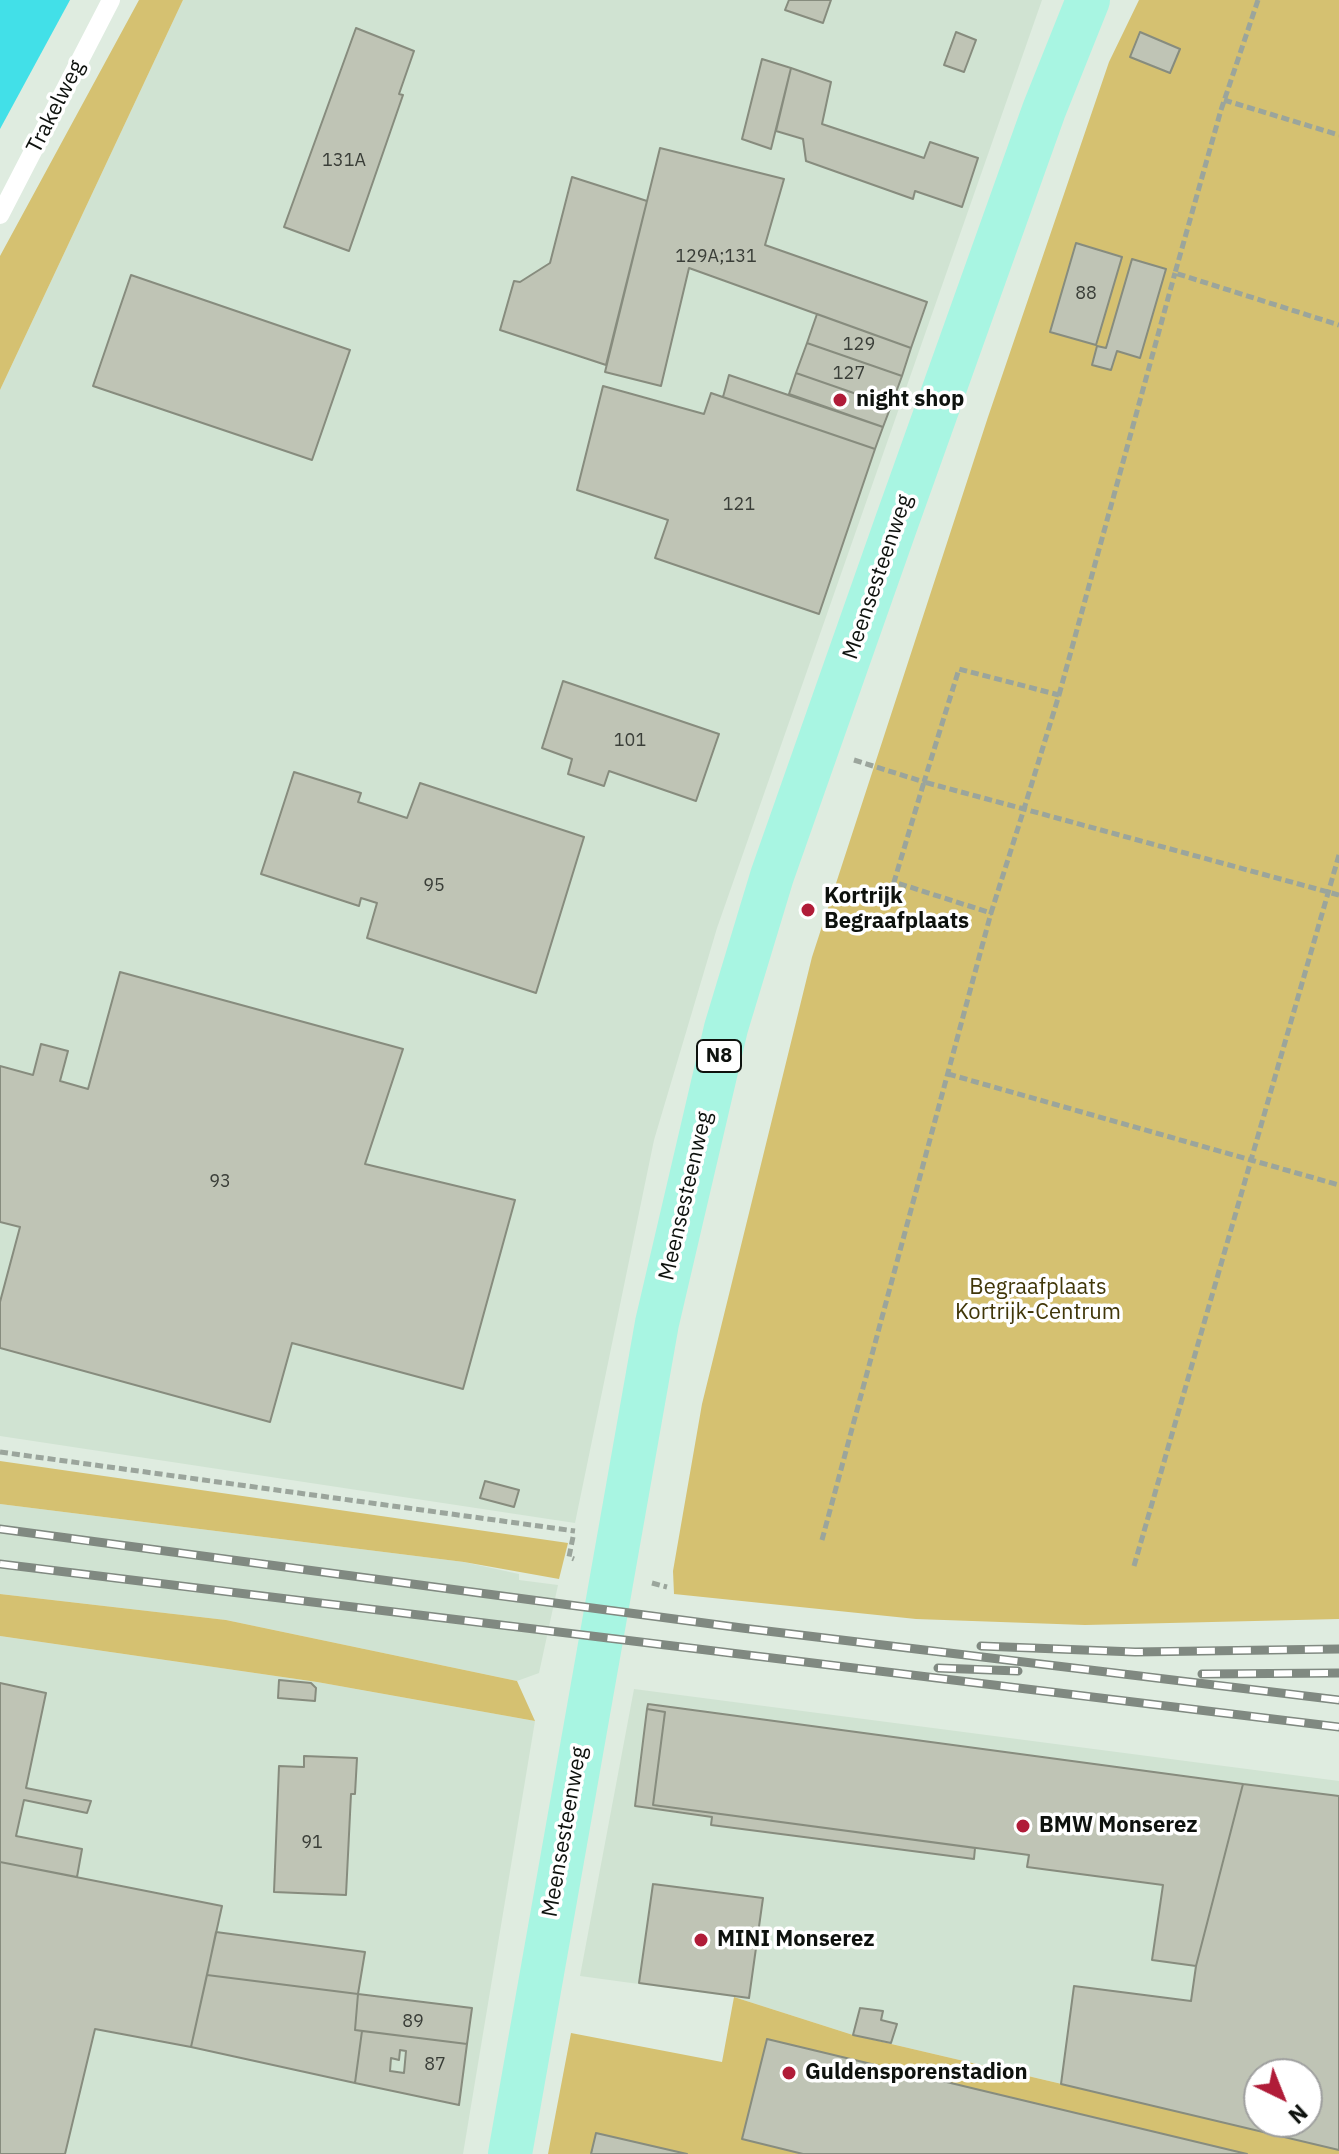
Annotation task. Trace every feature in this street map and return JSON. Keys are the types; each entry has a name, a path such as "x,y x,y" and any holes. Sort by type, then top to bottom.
{"main road":[{"name":"Meensesteenweg","path":"510,2154 660,1308 726,1028 772,876 1044,110 1088,0"}],"lane":[{"name":"Trakelweg","path":"0,215 111,0"}],"path":[{"path":"822,1540 991,913 1059,695 1224,100 1258,0"},
{"path":"1224,100 1339,135"},
{"path":"1175,273 1339,325"},
{"path":"991,913 894,882 959,669 1059,695"},
{"path":"817,749 924,782 1339,895"},
{"path":"1134,1566 1339,855"},
{"path":"948,1074 1339,1185"},
{"path":"0,1452 575,1531 569,1557"}],"shaded area":[{"path":"183,0 1042,0 717,928 654,1140 575,1523 0,1436 0,390"},
{"path":"0,1504 464,1562 519,1574 519,1580 558,1585 539,1673 517,1681 226,1620 0,1594"},
{"path":"0,1636 317,1682 535,1721 463,2154 0,2154"},
{"path":"634,1689 1339,1781 1339,2149 1292,2138 1323,2138 1323,2058 1243,2058 1243,2126 853,2035 734,1997 580,1976"}],"green space":[{"path":"139,0 183,0 0,390 0,256"},
{"name":"Begraafplaats Kortrijk-Centrum","path":"1139,0 1339,0 1339,1619 1085,1625 916,1619 674,1594 673,1571 702,1404 812,957 988,417 1109,62"},
{"path":"0,1461 568,1543 559,1579 464,1562 0,1504"},
{"path":"0,1594 226,1620 517,1681 535,1721 317,1682 0,1636"},
{"name":"Guldensporenstadion","path":"734,1997 853,2035 1243,2126 1243,2138 1292,2138 1339,2149 1339,2154 548,2154 571,2033 722,2062"}],"water":[{"path":"0,0 70,0 0,129"}],"building":[{"path":"789,0 831,0 823,23 785,10"},
{"path":"356,28 414,51 399,94 403,95 349,251 284,227"},
{"path":"956,32 976,40 964,72 944,65"},
{"path":"1140,32 1180,49 1170,73 1130,57"},
{"path":"762,59 791,68 771,149 742,139"},
{"path":"791,68 831,82 822,124 924,158 930,142 978,158 962,207 915,191 913,199 806,161 803,139 776,131"},
{"path":"660,148 784,179 765,245 927,302 911,348 689,268 661,386 605,372"},
{"path":"572,177 647,201 606,365 500,330 514,281 520,282 550,263"},
{"path":"1076,243 1122,257 1096,345 1050,332"},
{"path":"1132,259 1166,269 1140,358 1117,351 1111,370 1092,365 1097,346 1106,348"},
{"path":"131,275 350,350 312,460 93,386"},
{"path":"817,314 911,348 902,376 807,343"},
{"path":"807,343 902,376 891,406 796,373"},
{"name":"night shop","path":"796,373 891,406 883,427 789,394"},
{"path":"729,375 883,427 875,449 723,397"},
{"path":"603,386 704,414 711,393 875,449 819,614 655,558 668,520 577,490"},
{"path":"563,681 719,734 696,801 609,771 604,786 568,774 572,759 542,748"},
{"path":"294,772 361,793 358,802 407,818 420,783 584,837 536,993 367,938 377,903 361,898 359,906 261,874"},
{"path":"120,972 403,1049 365,1164 515,1200 463,1389 292,1343 270,1422 0,1348 0,1302 20,1227 0,1222 0,1066 33,1075 41,1044 68,1051 60,1081 88,1089"},
{"path":"485,1481 519,1490 514,1507 480,1498"},
{"path":"279,1680 311,1683 316,1688 315,1701 278,1698"},
{"path":"0,1683 46,1693 26,1788 91,1801 87,1813 24,1800 16,1836 82,1849 77,1877 0,1862"},
{"name":"BMW Monserez","path":"648,1704 1243,1784 1196,1966 1152,1960 1163,1885 1027,1867 1029,1855 653,1805 665,1712 647,1709"},
{"path":"647,1709 665,1712 653,1805 975,1848 974,1859 711,1825 712,1817 635,1806"},
{"path":"304,1756 357,1758 355,1794 351,1794 346,1895 274,1892 279,1766 304,1767"},
{"name":"BMW Monserez","path":"1243,1784 1339,1796 1339,2150 1288,2138 1323,2138 1323,2058 1243,2058 1243,2127 1061,2084 1074,1986 1191,2001 1196,1966"},
{"path":"0,1862 222,1906 191,2047 95,2029 65,2154 0,2154"},
{"name":"MINI Monserez","path":"653,1884 763,1898 749,1998 639,1983"},
{"path":"216,1932 365,1952 358,1994 207,1975"},
{"path":"207,1975 358,1994 355,2030 362,2031 355,2083 191,2047"},
{"path":"358,1994 472,2008 467,2044 355,2030"},
{"path":"860,2008 883,2011 881,2020 897,2024 891,2043 853,2035"},
{"path":"362,2031 467,2044 459,2105 355,2083","holes":["400,2050 406,2051 404,2073 390,2071 391,2058 399,2060"]},
{"path":"767,2039 1247,2154 803,2154 742,2139"},
{"path":"596,2133 687,2154 591,2154"}],"railway":[{"path":"0,1529 742,1628 1339,1700"},
{"path":"0,1564 1339,1727"},
{"path":"981,1646 1135,1652 1339,1649"},
{"path":"938,1668 1018,1671"},
{"path":"1202,1674 1339,1673"}],"place":[{"name":"night shop","path":"840,400"},
{"name":"Kortrijk Begraafplaats","path":"808,910"},
{"name":"BMW Monserez","path":"1023,1826"},
{"name":"MINI Monserez","path":"701,1940"},
{"name":"Guldensporenstadion","path":"789,2073"}]}
